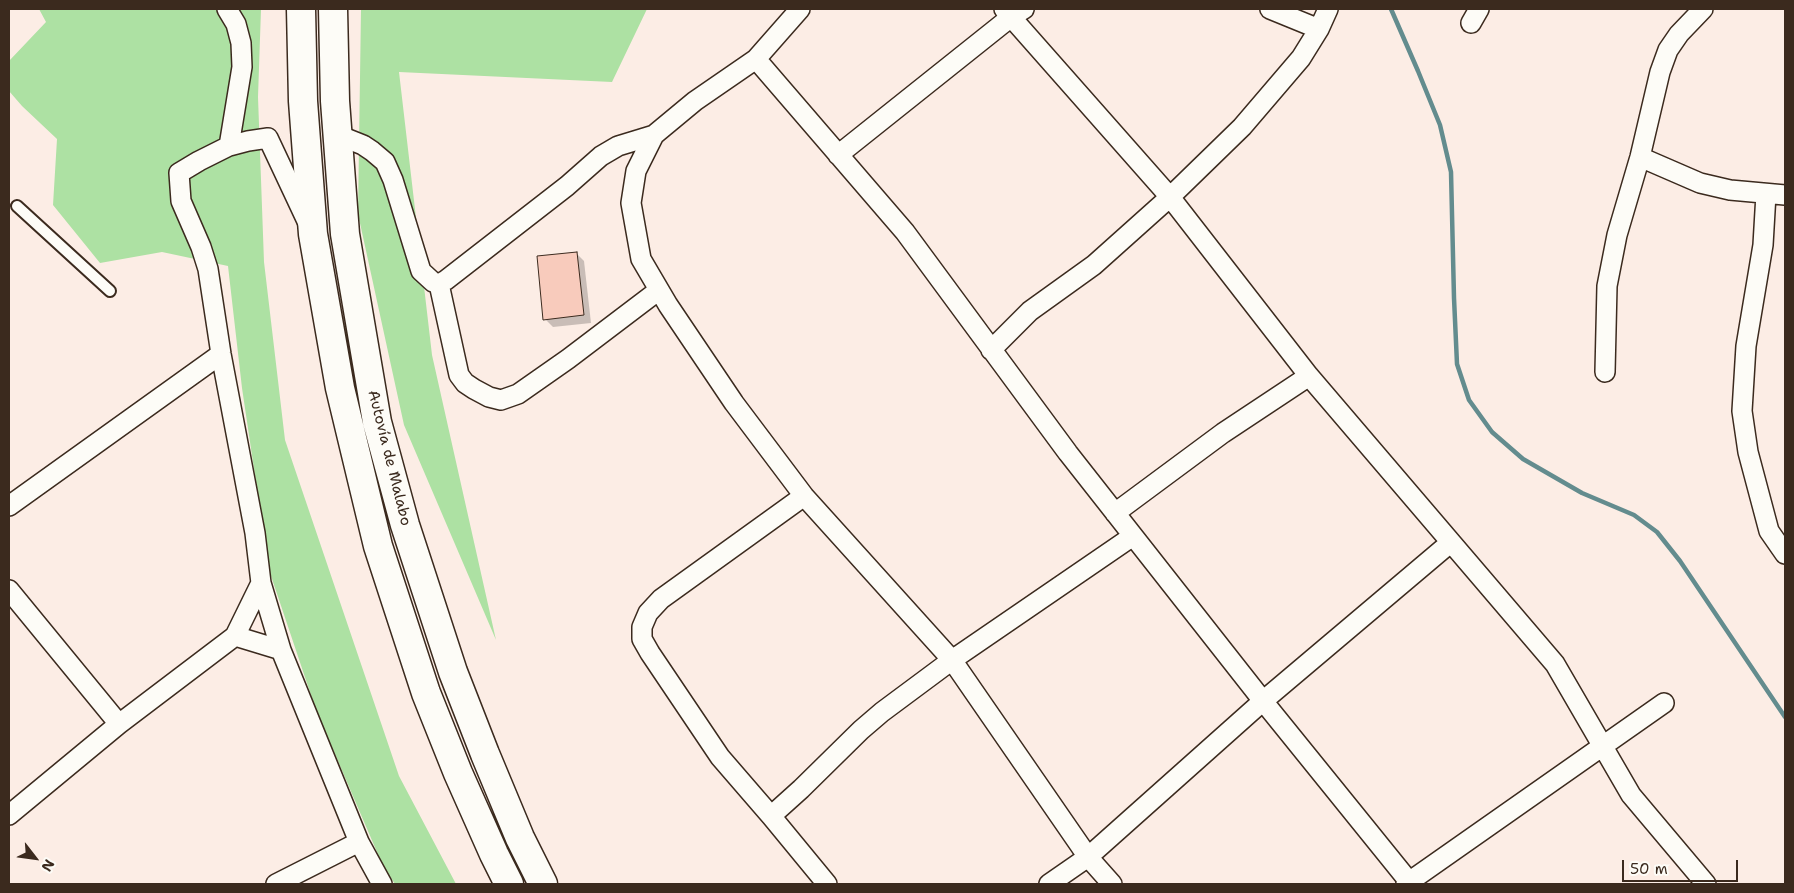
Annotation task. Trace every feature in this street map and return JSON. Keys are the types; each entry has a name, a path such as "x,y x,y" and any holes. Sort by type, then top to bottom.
{"highway":[{"name":"Autovía de Malabo","path":"301,9 303,101 313,234 340,388 378,546 426,693 458,773 509,884"},
{"name":"Autovía de Malabo","path":"333,9 335,101 345,234 378,422 405,525 453,672 513,821 543,884"}],"street":[{"path":"227,9 236,24 241,43 242,67 230,146"},
{"path":"800,9 756,59 695,101 654,136 636,171 631,203 641,259 659,290 734,403 804,496 952,660 1088,856 1112,884"},
{"path":"1270,9 1319,29"},
{"path":"991,350 1030,310 1094,266 1170,197 1242,127 1301,58 1319,29 1328,9"},
{"path":"1605,372 1607,286 1617,235 1640,157 1660,72 1668,50 1679,34 1703,9"},
{"path":"838,155 1013,11 1170,197 1309,376 1555,664 1631,795 1706,884"},
{"path":"756,59 905,232 991,350 1115,513 1409,884 1664,703"},
{"path":"338,135 363,145 385,162 421,271 433,282 439,284 567,186 601,156 618,146 654,136"},
{"path":"313,234 268,138 230,146 179,172 181,201 201,247 208,270 221,354 256,533 261,583 281,650 359,842 382,884"},
{"path":"1640,157 1700,183 1730,190 1785,195"},
{"path":"1766,194 1763,245 1746,346 1742,411 1748,452 1769,531 1785,554"},
{"path":"439,284 459,375 465,383 474,389 489,397 501,400 518,394 568,359 659,290"},
{"path":"9,506 221,354"},
{"path":"1115,513 1223,433 1309,376"},
{"path":"804,496 661,599 648,613 642,627 642,639 720,757 827,884"},
{"path":"771,816 861,730 952,660 1133,536"},
{"path":"1049,884 1088,856 1263,701 1450,543"},
{"path":"9,815 119,724 236,636 261,583"},
{"path":"9,590 119,724"},
{"path":"236,636 281,650"},
{"path":"276,884 359,842"}],"lane":[{"path":"18,206 110,291"}],"green space":[{"path":"39,9 261,9 258,97 264,262 285,440 399,776 456,884 395,884 383,866 316,710 269,570 242,388 228,266 162,252 100,263 53,205 57,139 9,91 9,61 46,22"},
{"path":"361,9 647,9 612,82 399,72 432,355 496,640 404,425 358,214"}],"building":[{"path":"577,252 584,315 543,320 537,256"}],"waterway":[{"path":"1391,9 1440,125 1451,172 1457,364 1469,400 1492,432 1523,459 1582,493 1634,515 1657,532 1680,561 1785,717"}]}
